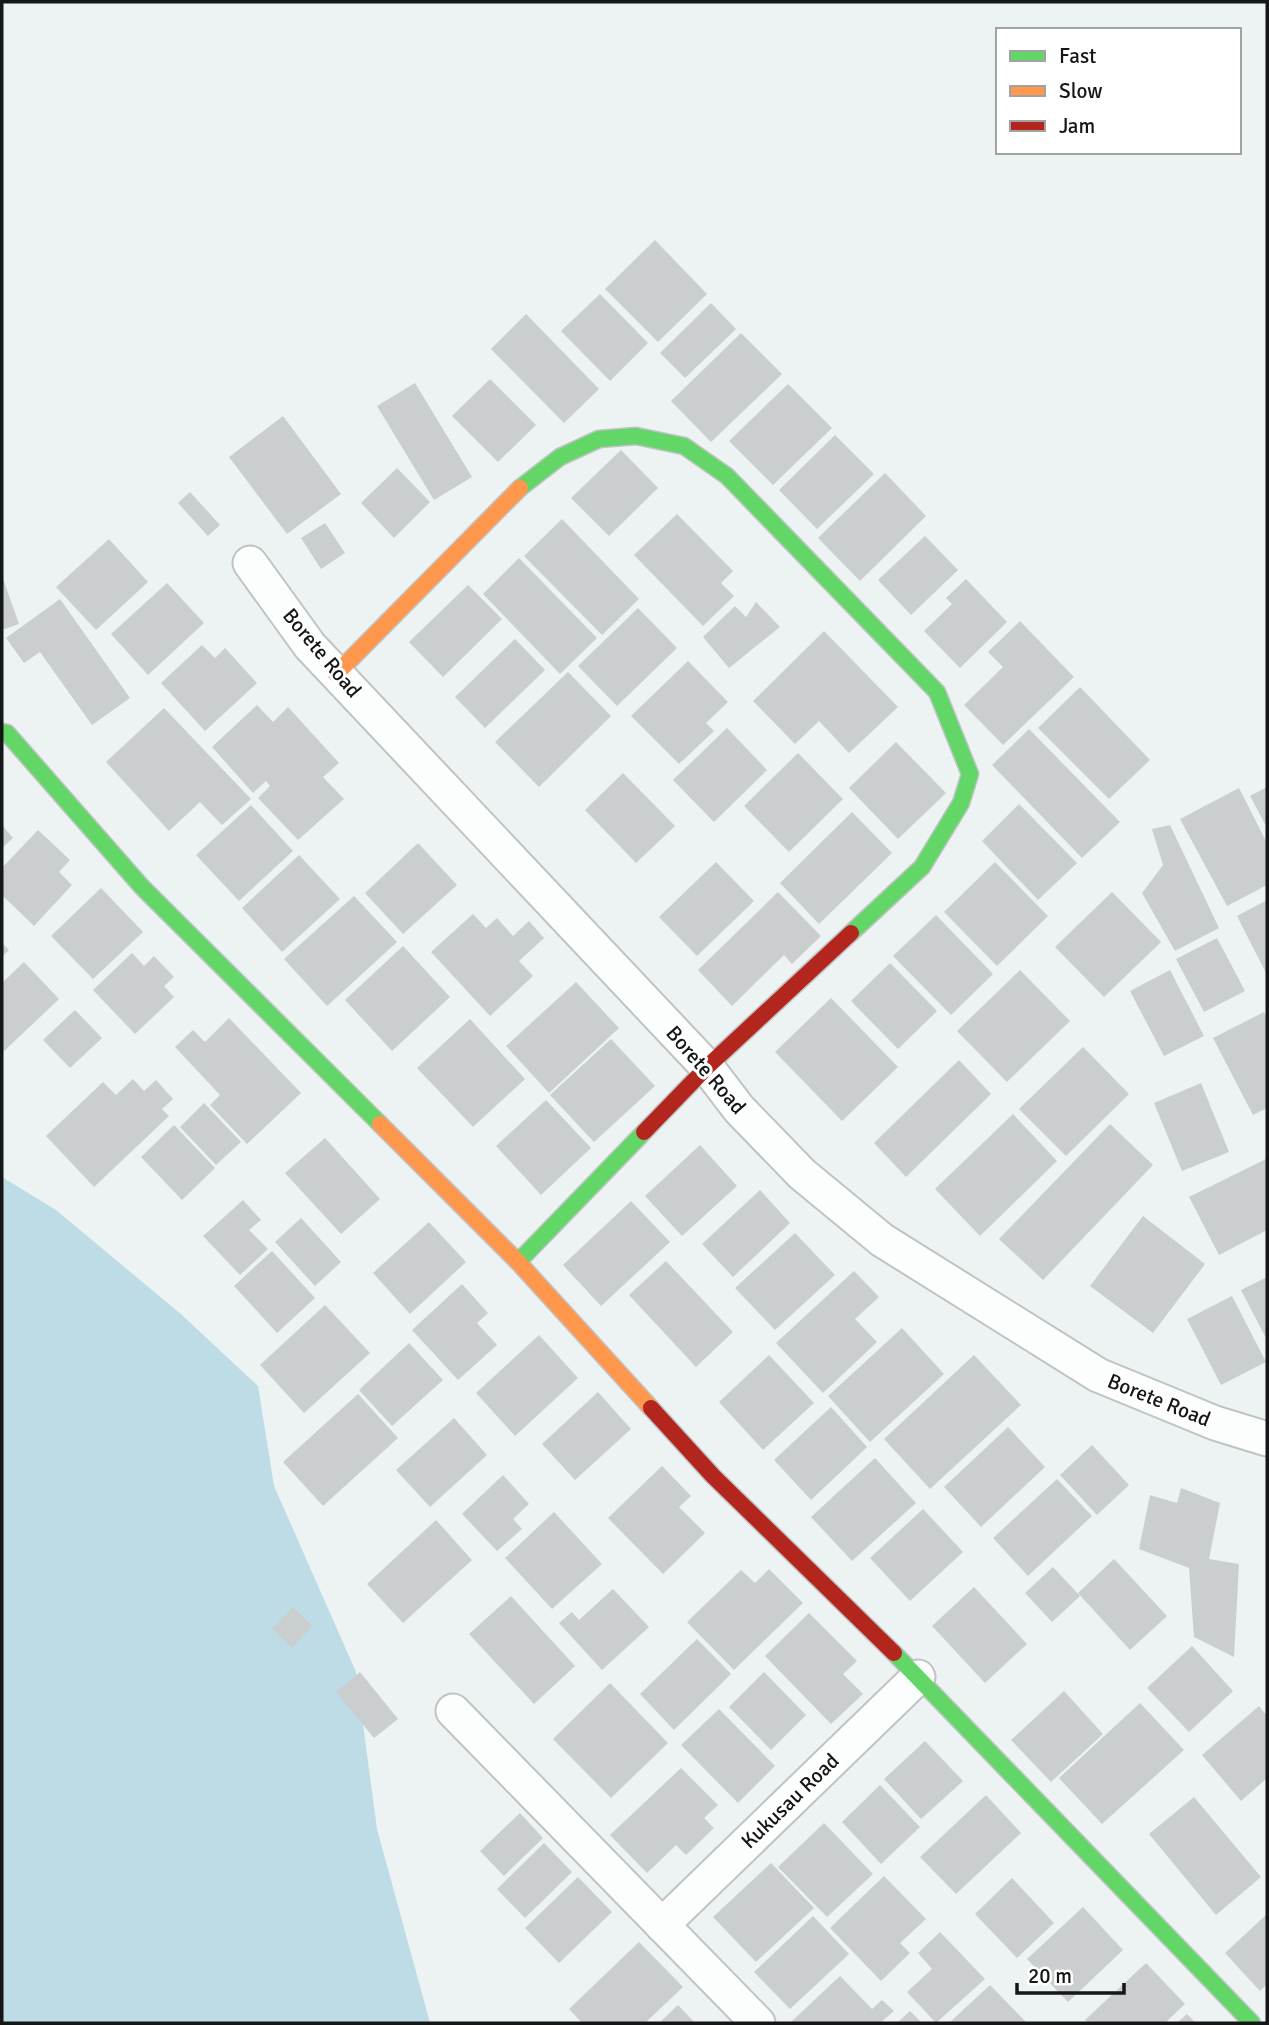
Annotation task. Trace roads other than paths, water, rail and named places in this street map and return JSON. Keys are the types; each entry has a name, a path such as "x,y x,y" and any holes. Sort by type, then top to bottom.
{"street":[{"path":"336,674 530,478 560,457 599,439 636,436 684,446 727,476 937,692 971,774 961,803 922,867 707,1067 518,1262"},
{"name":"Borete Road","path":"250,563 310,646 707,1067 738,1110 802,1174 883,1240 1097,1375 1215,1423 1267,1439"},
{"path":"2,732 7,733 142,887 518,1262 713,1476 918,1677 1252,2023"},
{"name":"Kukusau Road","path":"662,1925 918,1677"},
{"path":"453,1711 758,2023"}]}
